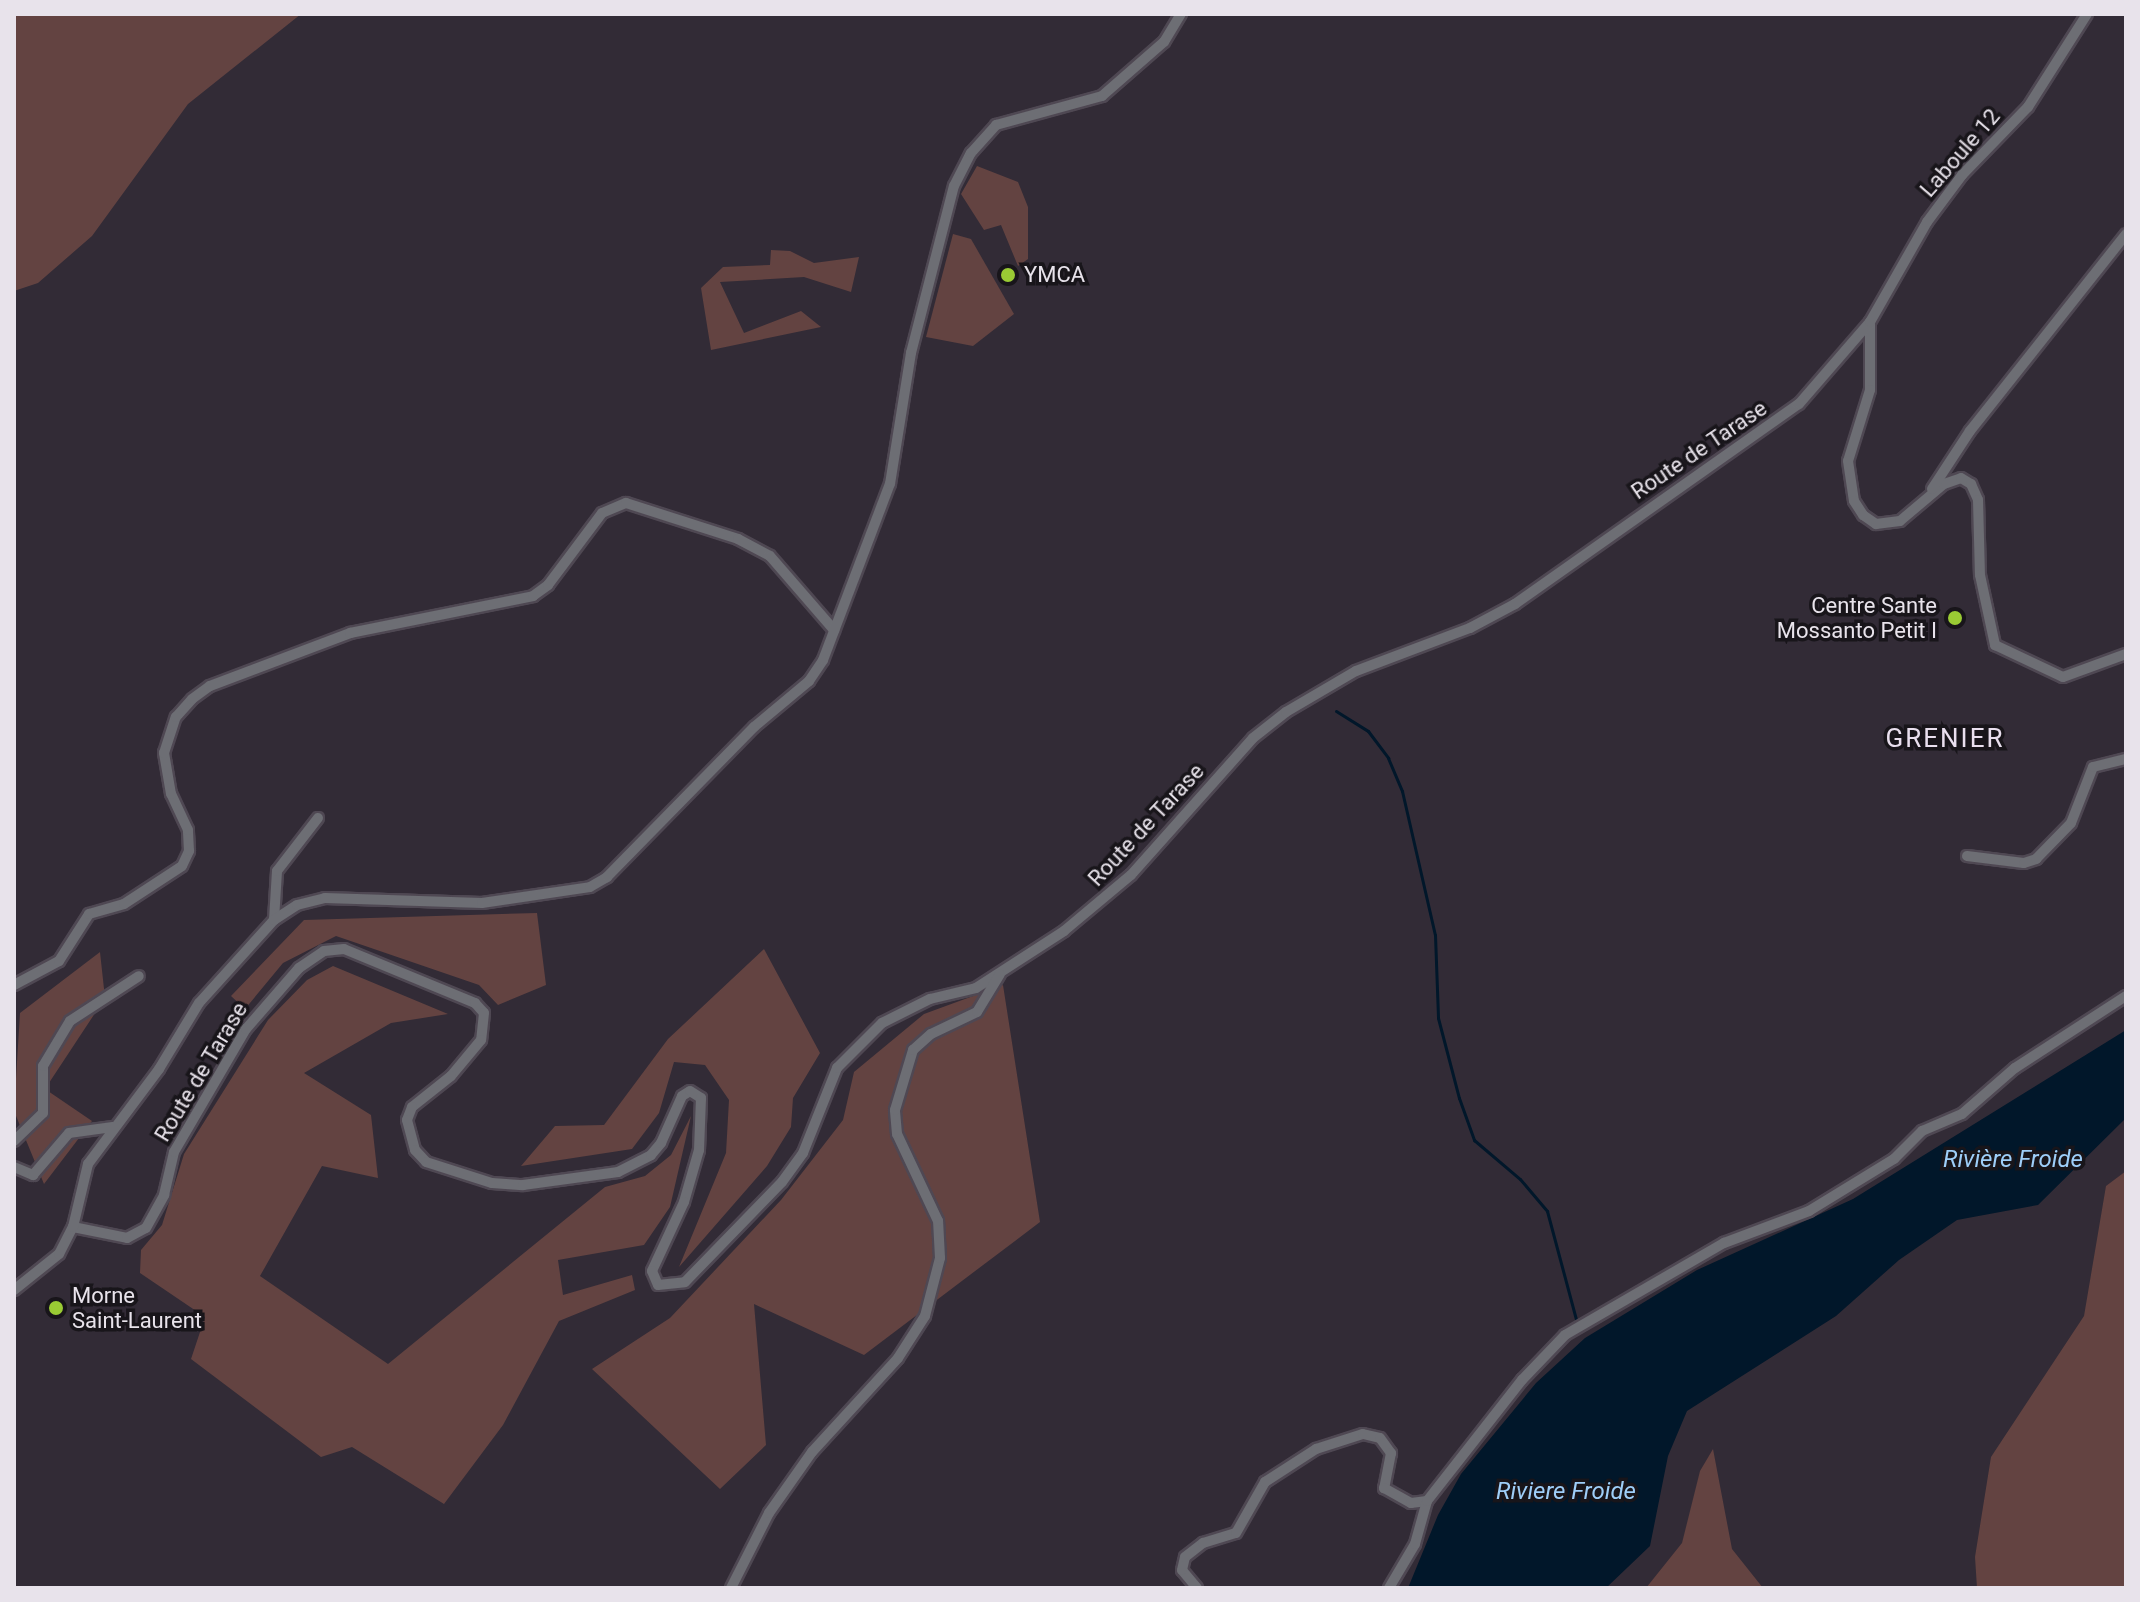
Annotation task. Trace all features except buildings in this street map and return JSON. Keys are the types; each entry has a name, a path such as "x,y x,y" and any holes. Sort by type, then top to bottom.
{"street":[{"path":"14,1290 59,1254 73,1227 88,1164 159,1069 199,1003 274,920 297,905 325,898 482,903 590,887 607,877 754,727 809,681 834,630 890,484 911,353 954,186 971,153 996,125 1102,96 1164,42 1181,14"},
{"name":"Laboule 12","path":"1870,322 1927,222 1962,175 2028,107 2087,14"},
{"path":"1927,498 1979,419 2126,234"},
{"path":"1870,322 1870,390 1848,461 1854,501 1863,515 1886,526 1952,480 1971,484 1978,500 1980,575 1995,645 2063,677 2126,654"},
{"name":"Route de Tarase","path":"73,1227 127,1238 146,1228 164,1195 174,1152 246,1029 299,968 324,951 344,949 475,1003 484,1013 481,1040 451,1076 412,1107 407,1120 415,1150 426,1162 481,1180 523,1185 618,1172 651,1155 661,1143 682,1096 690,1091 701,1098 704,1115 684,1202 652,1271 658,1285 675,1287 782,1182 803,1153 837,1068 862,1040 906,1011 976,988 1103,901 1253,738 1286,712 1356,671 1470,628 1568,570 1659,499 1799,404 1870,322"},
{"path":"14,985 59,961 89,914 124,904 182,866 189,851 188,830 171,794 164,753 176,717 192,699 210,686 350,633 533,596 548,585 602,513 626,503 738,539 770,556 834,630"},
{"path":"1967,856 2012,863 2036,859 2071,823 2093,767 2126,759"},
{"path":"274,920 277,871 318,818"},
{"path":"731,1588 769,1513 812,1452 876,1384 925,1316 940,1258 938,1221 897,1134 895,1110 913,1050 931,1034 977,1012 1001,973"},
{"path":"14,1141 43,1113 43,1066 70,1021 139,976"},
{"path":"1389,1588 1415,1544 1427,1501 1522,1380 1565,1335 1724,1243 1809,1211 1894,1159 1922,1131 1962,1114 2015,1068 2126,996"},
{"path":"14,1167 33,1175 69,1133 113,1127"},
{"path":"1197,1588 1182,1570 1185,1557 1203,1543 1236,1533 1265,1482 1316,1449 1363,1434 1380,1438 1391,1453 1384,1488 1411,1503 1427,1501"}],"shaded area":[{"path":"14,14 301,14 188,104 92,236 38,283 14,291"},
{"path":"977,166 1018,182 1028,207 1028,259 1018,266 1001,225 984,230 961,194"},
{"path":"953,234 971,239 1014,314 973,346 926,337"},
{"path":"771,250 790,251 814,263 859,257 851,292 804,277 720,282 744,333 801,311 821,327 711,350 701,288 723,267 770,265"},
{"path":"537,913 546,985 498,1005 479,985 336,936 283,963 245,1009 231,996 304,920"},
{"path":"764,949 820,1053 793,1098 791,1127 767,1166 679,1267 726,1153 729,1100 705,1065 674,1062 659,1113 632,1149 521,1166 555,1126 604,1125 668,1039"},
{"path":"100,952 105,998 45,1089 92,1121 44,1184 14,1111 20,1013"},
{"path":"333,966 448,1014 391,1023 304,1073 371,1115 378,1178 322,1166 260,1276 388,1364 605,1187 645,1176 671,1155 691,1116 670,1207 644,1245 558,1260 563,1295 632,1275 635,1290 559,1321 503,1425 444,1504 352,1447 321,1457 191,1359 205,1317 140,1273 141,1250 162,1225 184,1154 268,1020 307,980"},
{"path":"1003,985 1040,1222 864,1355 754,1304 766,1445 720,1489 592,1369 670,1318 781,1200 843,1120 854,1072 924,1014"},
{"path":"2126,1171 2126,1588 1977,1588 1975,1557 1991,1457 2084,1316 2106,1186"},
{"path":"1713,1449 1732,1549 1763,1588 1646,1588 1682,1543 1700,1471"}],"water":[{"name":"Riviere Froide","path":"2126,1030 2126,1118 2038,1205 1957,1220 1899,1260 1836,1316 1687,1411 1668,1456 1650,1546 1606,1588 1408,1588 1438,1515 1461,1474 1536,1383 1585,1338 1697,1270 1853,1199"}],"waterway":[{"path":"1336,711 1368,731 1388,758 1402,791 1435,935 1438,1018 1459,1098 1474,1140 1520,1179 1547,1211 1577,1323"}],"place":[{"name":"YMCA","path":"1008,275"},
{"name":"Centre Sante Mossanto Petit I","path":"1955,618"},
{"name":"Morne Saint-Laurent","path":"56,1308"}],"district":[{"name":"GRENIER","path":"1945,739"}],"water label":[{"name":"Rivière Froide","path":"2013,1160"}]}
